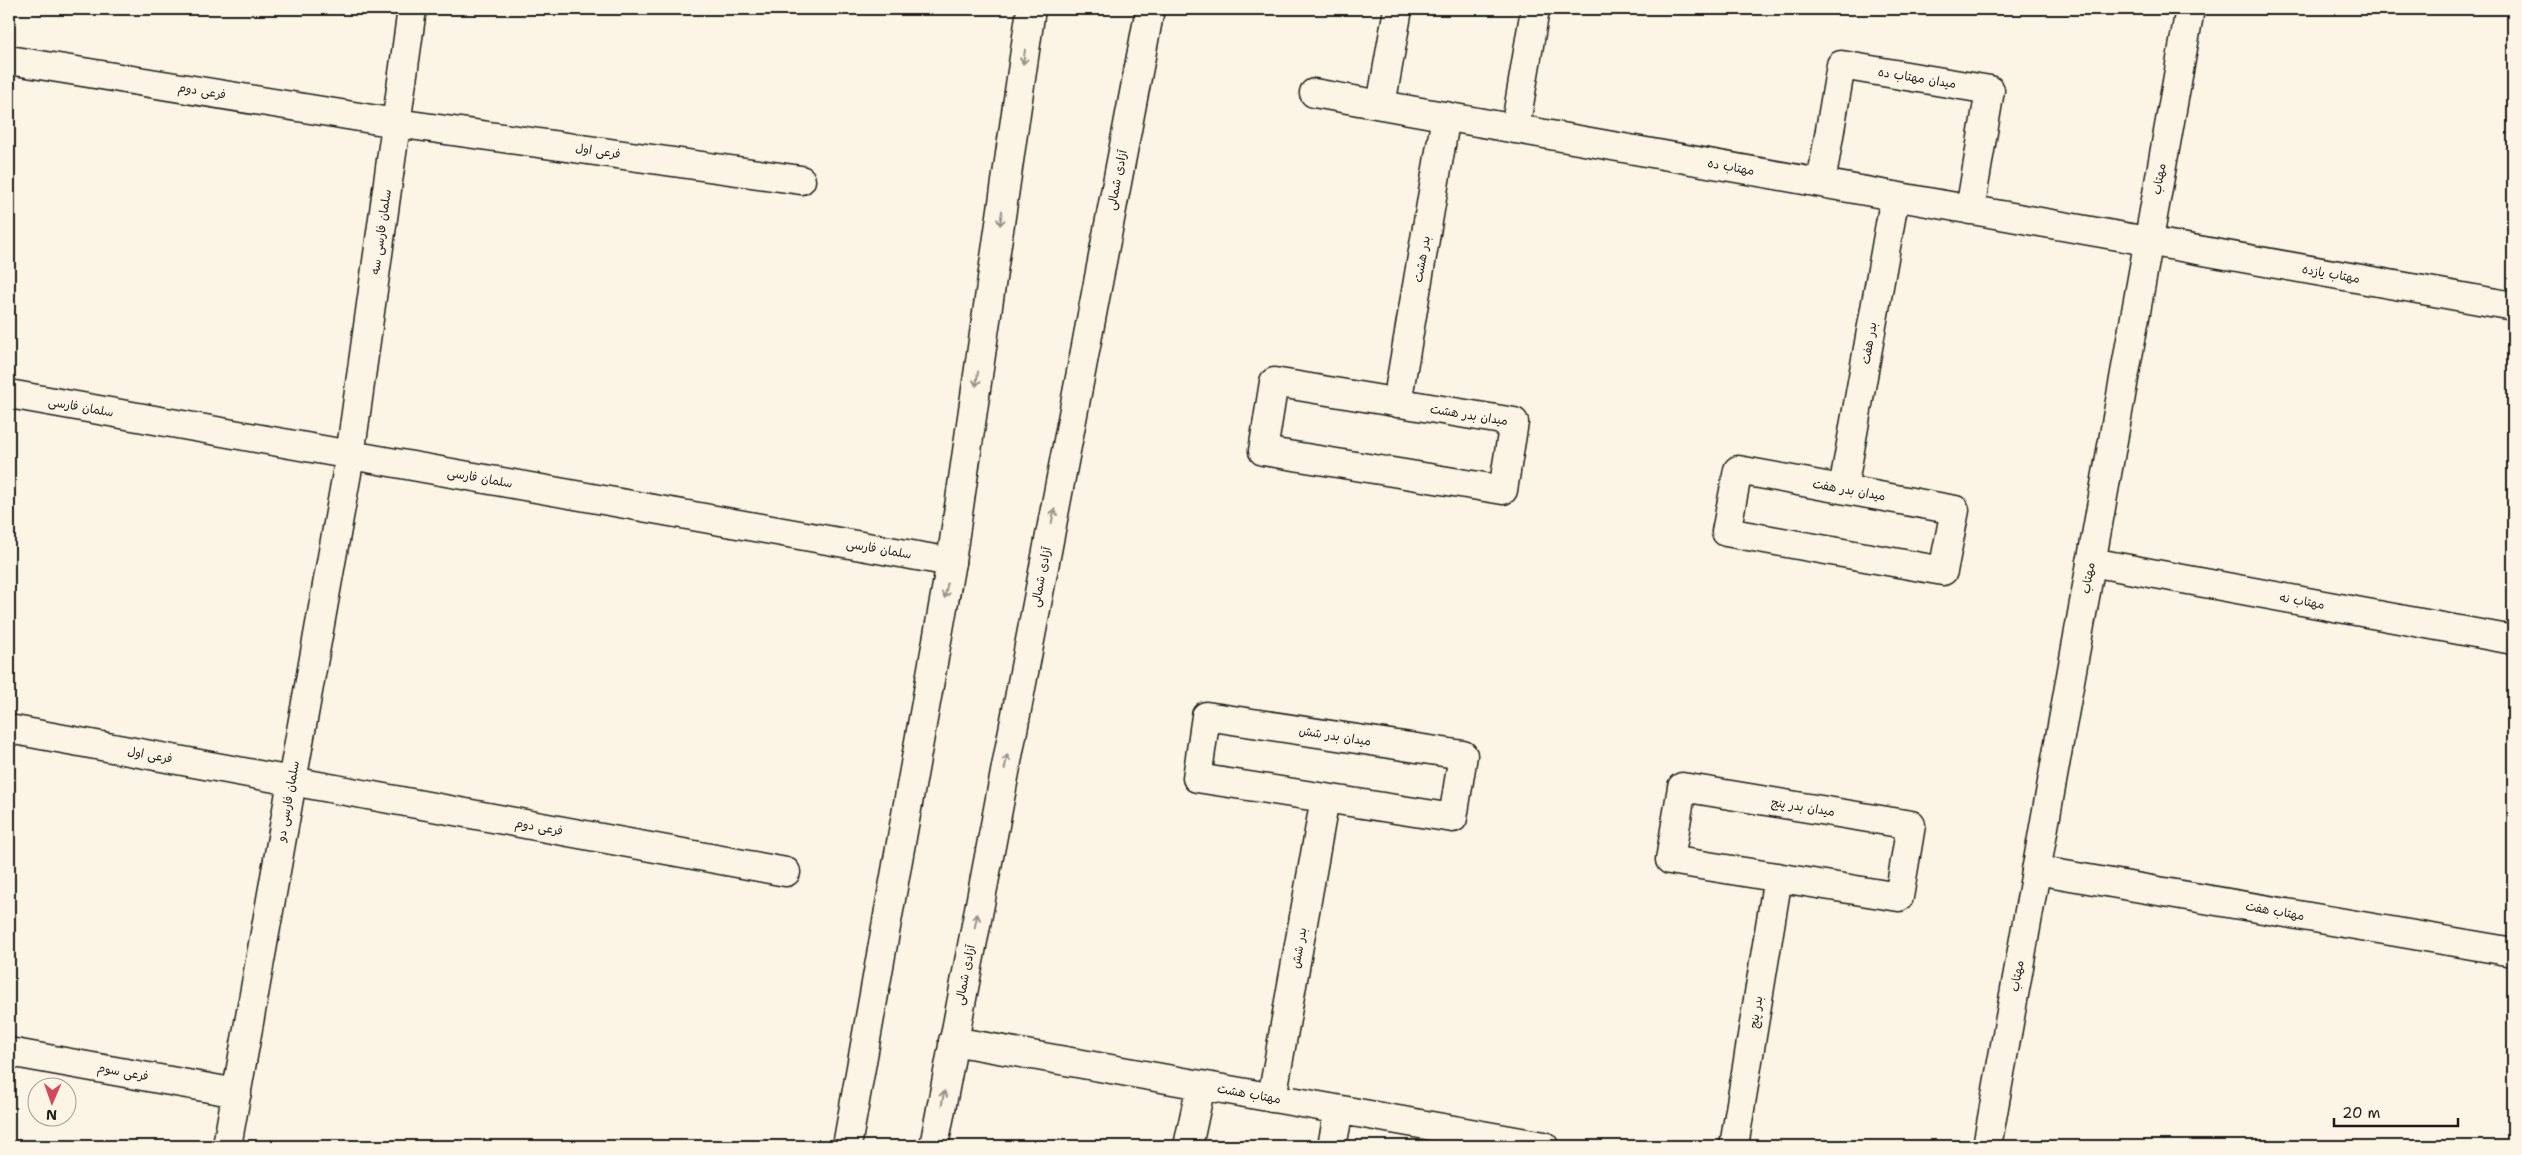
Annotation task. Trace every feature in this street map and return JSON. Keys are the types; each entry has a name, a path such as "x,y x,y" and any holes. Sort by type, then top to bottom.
{"street":[{"name":"سلمان فارسی سه","path":"350,456 412,9"},
{"path":"847,1146 951,562 1031,9"},
{"name":"آزادی شمالی","path":"934,1146 1150,9"},
{"path":"1382,105 1398,9"},
{"path":"1515,129 1535,9"},
{"name":"مهتاب","path":"1987,1146 2190,9"},
{"name":"فرعی دوم","path":"9,60 396,122"},
{"name":"میدان مهتاب ده","path":"1821,183 1840,65 1990,90 1970,210"},
{"name":"مهتاب ده","path":"1314,93 2148,241"},
{"name":"بدر هشت","path":"1397,403 1446,116"},
{"name":"فرعی اول","path":"396,122 801,180"},
{"name":"بدر هفت","path":"1843,489 1895,196"},
{"name":"مهتاب یازده","path":"2148,241 2513,306"},
{"name":"میدان بدر هشت","path":"1274,382 1397,403 1514,422 1502,490 1263,451 1274,382"},
{"name":"سلمان فارسی","path":"9,394 951,562"},
{"name":"سلمان فارسی دو","path":"227,1146 350,456"},
{"name":"میدان بدر هفت","path":"1738,470 1843,489 1955,510 1943,571 1726,532 1738,470"},
{"name":"مهتاب نه","path":"2091,562 2513,640"},
{"name":"میدان بدر شش","path":"1206,716 1463,756 1453,818 1325,798 1197,778 1206,716"},
{"name":"فرعی اول","path":"9,729 292,781"},
{"name":"فرعی دوم","path":"292,781 786,872"},
{"name":"میدان بدر پنج","path":"1682,787 1911,825 1899,897 1778,877 1670,860 1682,787"},
{"name":"بدر شش","path":"1272,1098 1325,798"},
{"name":"مهتاب هفت","path":"2036,870 2513,952"},
{"name":"بدر پنج","path":"1734,1146 1778,877"},
{"name":"مهتاب هشت","path":"953,1041 1544,1146"},
{"name":"فرعی سوم","path":"9,1052 237,1093"},
{"path":"1188,1146 1200,1085"},
{"path":"1332,1146 1339,1110"}]}
